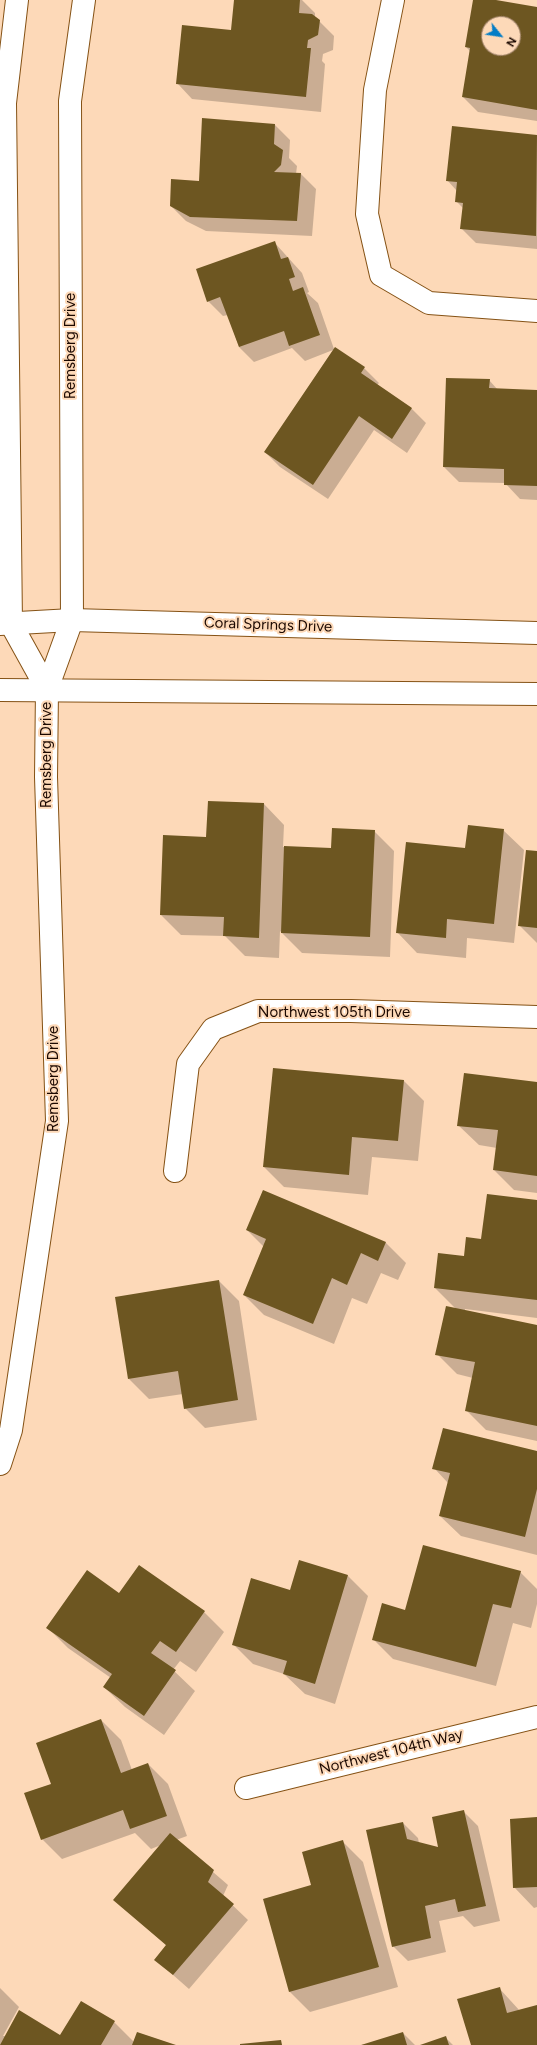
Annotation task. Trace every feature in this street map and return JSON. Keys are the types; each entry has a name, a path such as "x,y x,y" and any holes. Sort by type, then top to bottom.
{"street":[{"name":"Remsberg Drive","path":"17,0 5,103 5,624 47,689"},
{"name":"Remsberg Drive","path":"0,1464 11,1430 57,1122 46,777 47,689 72,620 70,101 84,0"},
{"path":"393,0 375,90 368,214 381,275 429,303 537,311"},
{"name":"Coral Springs Drive","path":"5,624 72,620 537,633"},
{"path":"0,690 47,689 537,694"},
{"name":"Northwest 105th Drive","path":"175,1170 188,1064 213,1029 258,1011 351,1011 537,1017"},
{"name":"Northwest 104th Way","path":"246,1788 537,1717"}],"building":[{"path":"234,0 300,0 299,13 312,14 320,20 318,35 308,40 307,48 311,48 306,97 176,84 182,25 231,30"},
{"path":"473,0 496,0 537,7 537,110 462,97 470,48 465,47"},
{"path":"202,118 275,124 274,144 283,150 281,165 274,172 301,173 297,221 190,217 170,206 171,179 199,181"},
{"path":"452,126 537,135 536,236 460,229 463,203 455,202 457,182 446,181"},
{"path":"275,241 281,259 288,257 295,277 289,279 293,291 303,287 320,335 289,346 284,331 239,347 220,297 207,302 196,269"},
{"path":"335,347 365,367 361,373 412,408 392,439 359,416 313,485 264,452"},
{"path":"446,378 490,379 489,388 537,390 537,486 504,485 504,469 443,467"},
{"path":"208,801 264,803 259,938 223,936 224,917 160,915 163,835 206,837"},
{"path":"468,825 504,829 494,924 447,919 446,938 396,933 406,842 465,848"},
{"path":"332,828 375,830 370,937 281,933 284,846 331,848"},
{"path":"526,850 537,851 537,928 518,926"},
{"path":"273,1068 404,1080 398,1141 352,1137 349,1175 263,1167"},
{"path":"464,1073 537,1082 537,1176 493,1170 498,1130 457,1126"},
{"path":"263,1190 386,1242 378,1261 361,1253 347,1285 332,1278 313,1324 243,1295 266,1239 246,1230"},
{"path":"487,1194 537,1200 537,1300 434,1288 438,1253 464,1256 466,1237 481,1239"},
{"path":"219,1280 238,1400 184,1409 178,1371 128,1379 115,1297"},
{"path":"446,1306 537,1325 537,1426 465,1411 475,1362 435,1355"},
{"path":"443,1428 537,1451 537,1489 525,1537 439,1516 450,1473 432,1469"},
{"path":"423,1545 521,1571 511,1608 493,1604 476,1667 372,1640 382,1603 405,1610"},
{"path":"299,1560 348,1575 315,1684 283,1674 287,1661 232,1645 251,1578 290,1590"},
{"path":"139,1565 205,1611 176,1652 160,1641 151,1653 176,1670 144,1716 103,1687 112,1674 46,1628 87,1570 119,1593"},
{"path":"101,1719 121,1773 148,1763 167,1816 130,1829 123,1810 41,1840 24,1793 51,1784 36,1743"},
{"path":"464,1810 486,1906 458,1912 455,1899 425,1906 431,1938 392,1947 366,1830 403,1822 407,1839 438,1847 432,1817"},
{"path":"537,1817 537,1887 513,1888 510,1819"},
{"path":"170,1833 214,1870 208,1882 234,1904 173,1975 154,1960 166,1945 113,1900"},
{"path":"343,1840 379,1967 289,1992 263,1899 311,1885 302,1852"},
{"path":"500,1987 507,2013 537,2005 537,2045 471,2045 457,1999"},
{"path":"81,2001 115,2021 101,2045 0,2045 19,2010 60,2035"},
{"path":"137,2032 176,2045 132,2045"},
{"path":"403,2032 407,2045 361,2045"},
{"path":"446,2036 449,2045 420,2045"},
{"path":"281,2040 282,2045 240,2045 240,2044"}]}
